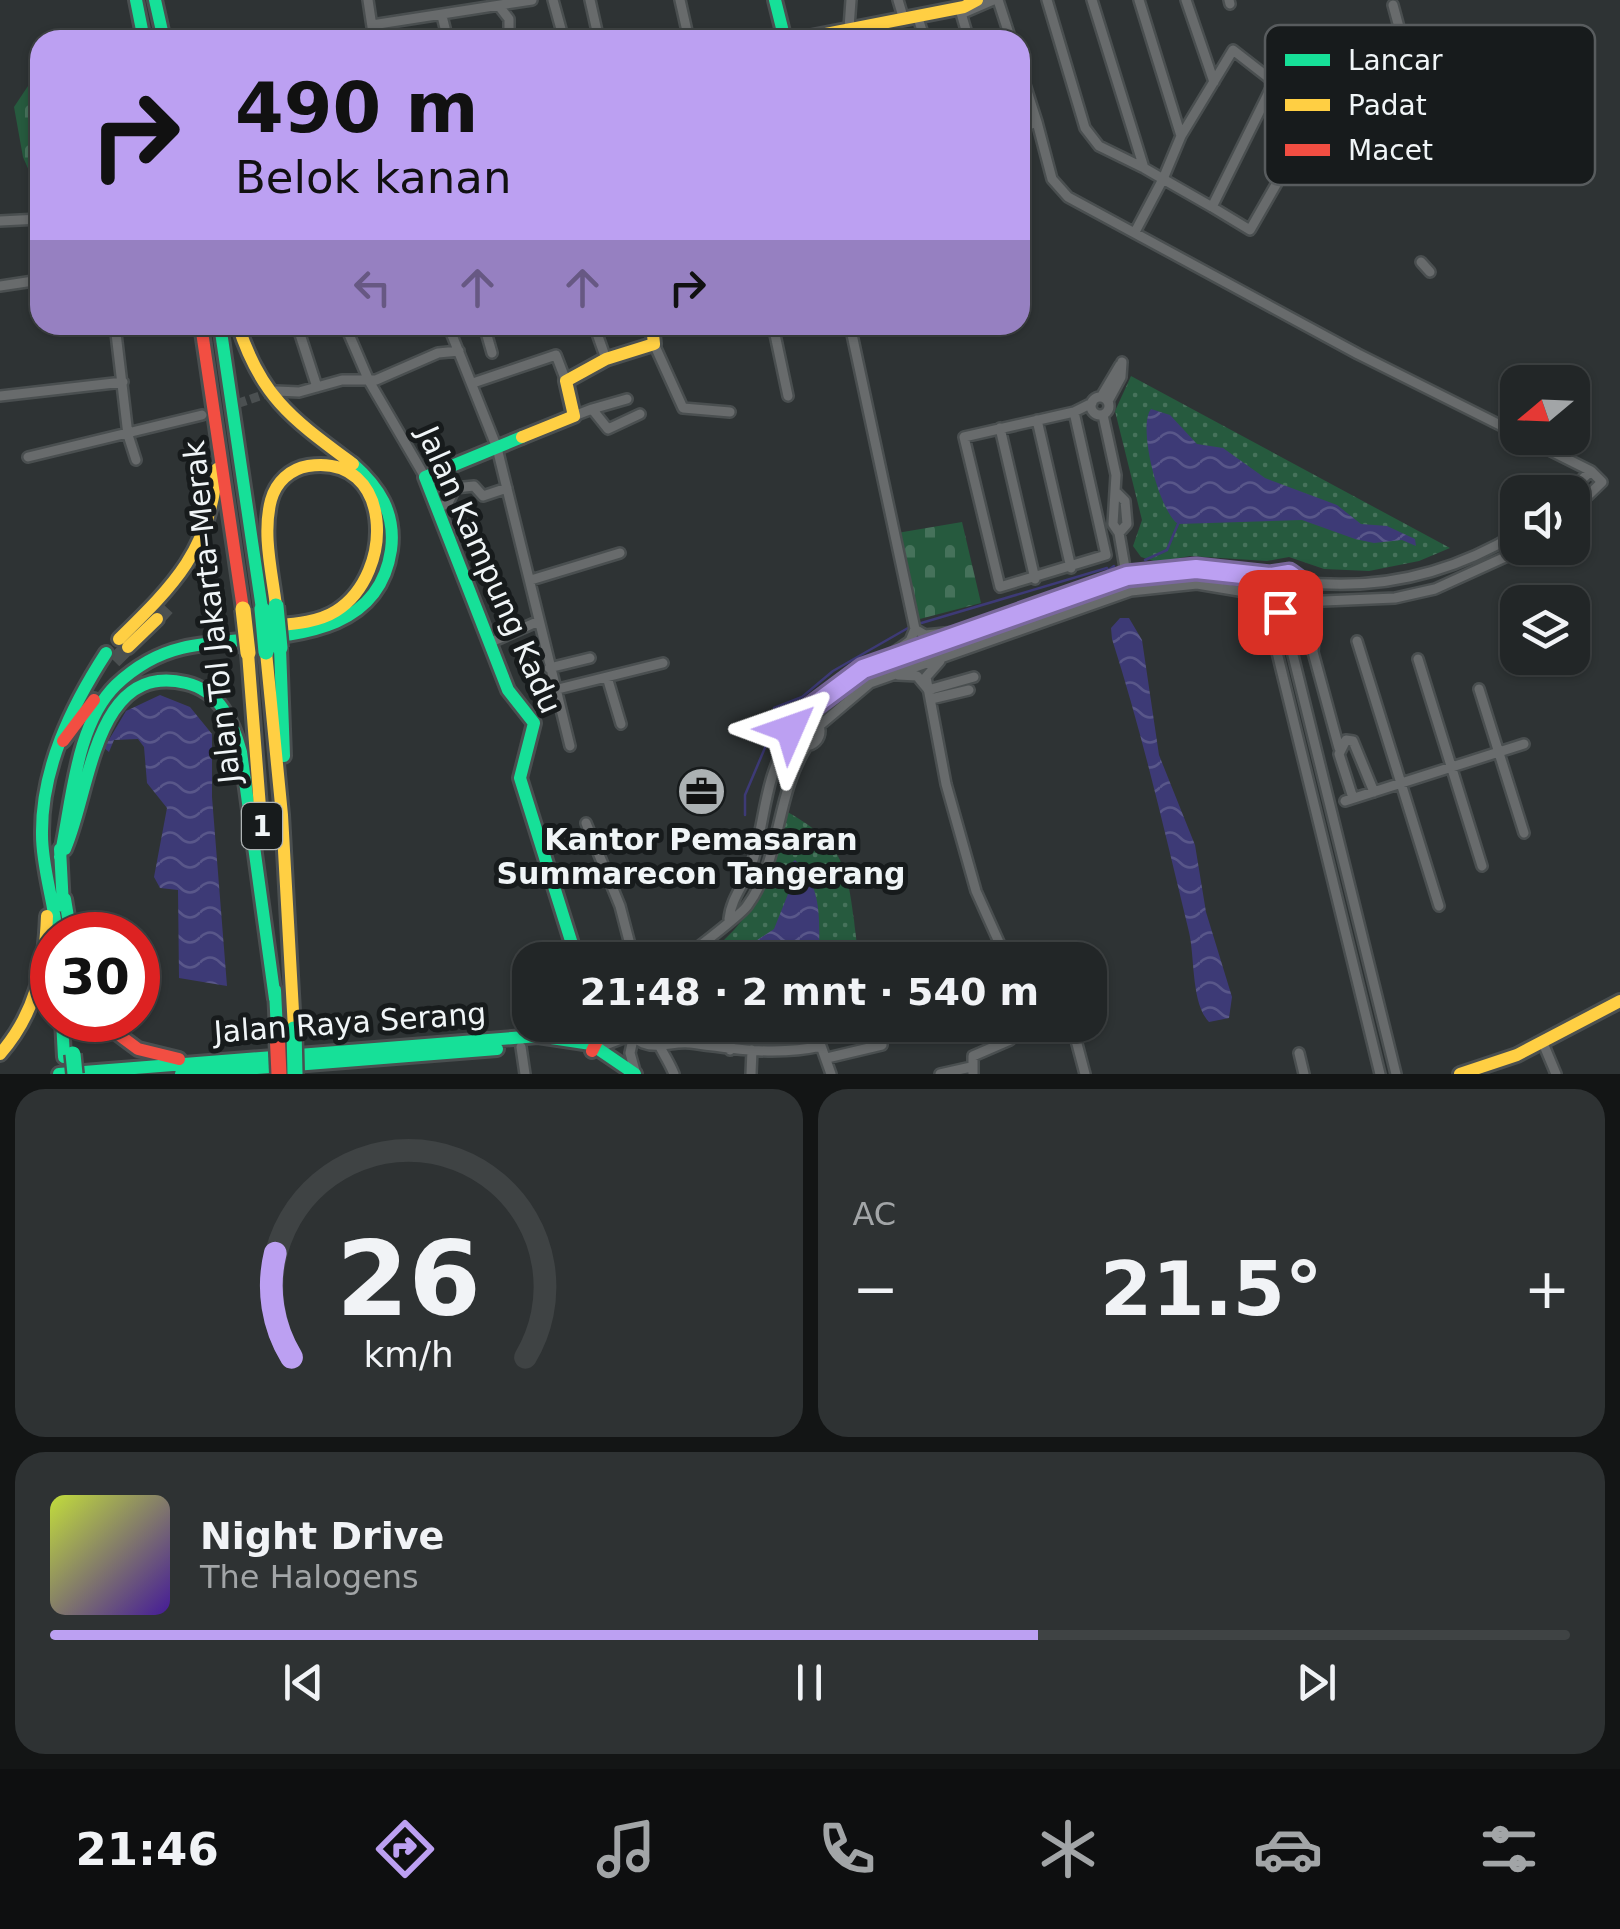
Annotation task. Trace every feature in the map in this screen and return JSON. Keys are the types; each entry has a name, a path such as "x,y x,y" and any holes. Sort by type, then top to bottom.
{"main road":[{"path":"136,0 142,30"},
{"path":"155,0 162,30"},
{"path":"775,0 782,30"},
{"path":"862,30 978,0"},
{"name":"Jalan Tol Jakarta–Merak","path":"202,335 210,418 248,653 276,999 295,1074"},
{"name":"Jalan Tol Jakarta–Merak","path":"222,335 273,650 282,816 285,1030 278,1074"},
{"path":"0,1054 19,1034 40,985 60,811 74,754 115,685 154,654 215,640 300,635 332,627 356,612 384,574 392,540 380,493 354,462 279,406 263,386 242,335"},
{"path":"425,477 574,416 566,381 606,359 654,344 653,335"},
{"path":"200,548 169,592 124,643 163,613 186,586 200,548 213,511 210,418"},
{"path":"63,741 112,678 152,648 179,638 319,618 354,599 379,558 379,525 361,484 331,464 320,462 293,470 273,493 268,524 269,608"},
{"name":"Jalan Kampung Kadu","path":"425,477 508,690 533,730 520,778 572,942"},
{"path":"64,912 43,810 80,697 110,657"},
{"path":"57,912 56,867 76,831 97,739 115,707 139,687 161,680 182,681 208,692 229,713 241,752 276,999"},
{"path":"1460,1074 1488,1070 1620,1001"},
{"name":"Jalan Raya Serang","path":"365,1056 512,1039"},
{"path":"129,1042 183,1071"},
{"name":"Jalan Raya Serang","path":"66,1065 183,1071 582,1042"},
{"path":"597,1042 636,1074"},
{"name":"Jalan Raya Serang","path":"597,1042 622,1074"},
{"path":"326,1074 365,1056"},
{"path":"66,1065 75,1074"}],"street":[{"path":"368,0 373,30"},
{"path":"372,24 442,16 474,5 500,6 532,0"},
{"path":"553,0 561,30"},
{"path":"590,0 597,30"},
{"path":"680,0 687,30"},
{"path":"843,30 852,0"},
{"path":"898,0 918,30"},
{"path":"867,30 961,14 996,0 1007,30"},
{"path":"1046,0 1086,128 1098,146 1250,230 1275,185"},
{"path":"1092,0 1144,168"},
{"path":"1139,0 1181,136"},
{"path":"1186,0 1214,82"},
{"path":"1393,4 1399,25"},
{"path":"500,6 510,19 510,30"},
{"path":"961,14 966,30"},
{"path":"442,16 446,30"},
{"path":"1135,232 1181,136 1233,50 1265,75"},
{"path":"1030,100 1052,179 1060,190 1358,354 1500,425"},
{"path":"1212,207 1265,100"},
{"path":"1030,124 1037,122"},
{"path":"0,221 30,220"},
{"path":"1421,262 1430,272"},
{"path":"0,286 30,282"},
{"path":"117,335 128,435 136,460"},
{"path":"300,335 317,387"},
{"name":"Jalan Kampung Kadu","path":"349,335 369,381 425,477"},
{"path":"452,335 497,448 570,746"},
{"path":"487,335 492,352"},
{"path":"598,335 606,359"},
{"path":"775,335 788,396"},
{"path":"852,335 915,629 910,641 883,661"},
{"path":"654,344 683,408 730,412"},
{"path":"276,390 317,387 342,380 369,381 438,352 459,350"},
{"path":"472,382 556,355 566,381"},
{"path":"0,396 123,382"},
{"path":"574,416 627,399"},
{"path":"1074,412 1106,550 1102,558 1004,589 995,580 964,437 1099,405 1117,493 1112,503 1113,524 1119,533 1130,591"},
{"path":"592,409 605,429 640,414"},
{"path":"28,457 210,418"},
{"path":"1036,420 1071,568"},
{"path":"1000,428 1036,579"},
{"path":"1559,455 1591,471 1602,482 1590,493"},
{"path":"1587,475 1591,471"},
{"path":"438,508 448,503 455,488 474,486 483,496 507,488"},
{"path":"729,919 730,904 752,862 772,770 791,737 793,722 841,683 883,661 1127,576 1196,569 1270,577 1289,574 1300,582 1356,585 1412,578 1463,562 1500,542"},
{"path":"531,580 620,553"},
{"path":"1268,606 1280,612 1317,600 1395,598 1435,589 1500,559"},
{"path":"1270,577 1263,595 1380,1074"},
{"path":"1300,582 1289,639 1388,1058 1396,1074"},
{"path":"703,942 744,910 758,888 789,777 807,746 817,741 819,726 850,696 887,676 1130,591 1197,584 1263,595"},
{"path":"1317,600 1313,652 1349,800 1524,744"},
{"path":"489,643 538,621"},
{"path":"915,629 926,635 971,630"},
{"path":"1357,641 1439,906"},
{"path":"950,654 927,673 929,695 946,784 976,891 999,942"},
{"path":"549,668 590,658"},
{"path":"1418,659 1482,866"},
{"path":"554,690 663,663"},
{"path":"887,676 917,676 929,695"},
{"path":"607,677 621,724"},
{"path":"929,695 974,677"},
{"path":"1479,689 1524,833"},
{"path":"929,695 969,690"},
{"path":"803,716 819,726"},
{"path":"1296,719 1308,716"},
{"path":"791,737 807,746"},
{"path":"1339,748 1349,740 1356,743 1374,792"},
{"path":"586,823 620,906 629,942"},
{"path":"1336,890 1348,887"},
{"path":"631,1042 636,1074"},
{"path":"643,1042 656,1046 690,1043 730,1050 821,1046 831,1074"},
{"path":"655,1042 674,1074"},
{"path":"730,1042 730,1050"},
{"path":"940,1074 972,1070 973,1056 1005,1042"},
{"path":"1077,1042 1085,1074"},
{"path":"1543,1043 1556,1074"},
{"path":"827,1058 882,1045"},
{"path":"521,1047 525,1074"},
{"path":"752,1050 752,1074"},
{"path":"1298,1053 1304,1074"},
{"path":"1376,1061 1388,1058"}],"green space":[{"path":"30,83 30,173 23,157 14,107"},
{"path":"1131,376 1450,548 1419,561 1369,571 1324,569 1289,557 1267,561 1190,556 1157,562 1141,557 1133,546 1142,520 1115,411"},
{"path":"962,522 981,603 916,620 897,533"},
{"path":"784,810 828,842 848,882 857,942 721,942 758,896 774,855"}],"water":[{"path":"1151,409 1170,415 1197,444 1223,448 1265,478 1337,505 1361,524 1387,526 1415,539 1416,546 1402,540 1374,543 1355,539 1302,520 1178,524 1164,503 1152,468 1147,433"},
{"path":"1120,618 1129,618 1142,640 1159,755 1195,845 1206,912 1232,997 1229,1018 1209,1022 1199,1004 1189,932 1144,748 1112,639 1111,628"},
{"path":"160,695 190,707 212,734 212,797 227,986 179,978 178,890 160,888 154,877 167,808 147,783 144,747 138,739 114,740 109,752 104,748 126,711"},
{"path":"795,860 814,889 819,942 754,942 774,929 796,874 790,865"}],"waterway":[{"path":"1145,560 1167,550 1178,524"},
{"path":"1107,571 1114,566"},
{"path":"918,624 1107,568"},
{"path":"774,708 802,697 833,671 908,628"},
{"path":"745,815 745,795 767,743 765,731"}],"tunnel":[{"path":"212,412 269,393"},
{"path":"157,619 168,607"},
{"path":"114,661 128,647"}],"traffic: fast":[{"path":"136,0 142,30"},
{"path":"155,0 162,30"},
{"path":"775,0 782,30"},
{"path":"221,335 262,609"},
{"path":"522,437 425,477 508,690 534,723 520,778 571,942"},
{"path":"60,857 83,743 102,702 123,678 155,658 182,648 308,631 337,621 362,606 381,583 391,550 391,524 378,492 353,464"},
{"path":"276,606 280,648"},
{"path":"262,609 266,652"},
{"path":"280,648 284,756"},
{"path":"53,912 43,847 47,786 70,717 106,653"},
{"path":"65,849 90,765 114,710 132,691 155,681 186,683 208,693 229,719 241,752 275,999"},
{"path":"60,849 63,906"},
{"path":"65,899 67,912"},
{"path":"275,990 277,1031"},
{"path":"294,1029 295,1074"},
{"path":"59,1074 538,1036 591,1044 635,1074"},
{"path":"63,1042 64,1057"},
{"path":"181,1074 497,1049"},
{"path":"73,1054 75,1074"}],"traffic: slow":[{"path":"846,30 964,7 977,0"},
{"path":"242,335 257,371 282,405 353,464"},
{"path":"522,437 574,416 566,381 606,359 654,344 653,335"},
{"path":"269,626 329,615 356,593 369,570 376,545 376,519 370,496 357,478 336,467 308,466 290,473 273,493 268,540 276,606"},
{"path":"119,639 157,601 186,564 206,522 217,469"},
{"path":"243,609 248,653"},
{"path":"128,647 157,619"},
{"path":"266,652 282,815 294,1029"},
{"path":"248,653 262,833"},
{"path":"1460,1074 1517,1055 1620,1001"},
{"path":"0,1054 30,1007"}],"traffic: jam":[{"path":"202,335 243,609"},
{"path":"63,741 94,700"},
{"path":"277,1031 279,1074"},
{"path":"129,1042 138,1049 179,1059"},
{"path":"592,1051 596,1042"}],"place":[{"name":"Kantor Pemasaran Summarecon Tangerang","path":"701,791"}],"route":[{"path":"790,729 796,719 863,669 1127,576 1196,569 1270,577 1289,574 1298,579 1303,592 1293,610 1280,612"}]}
